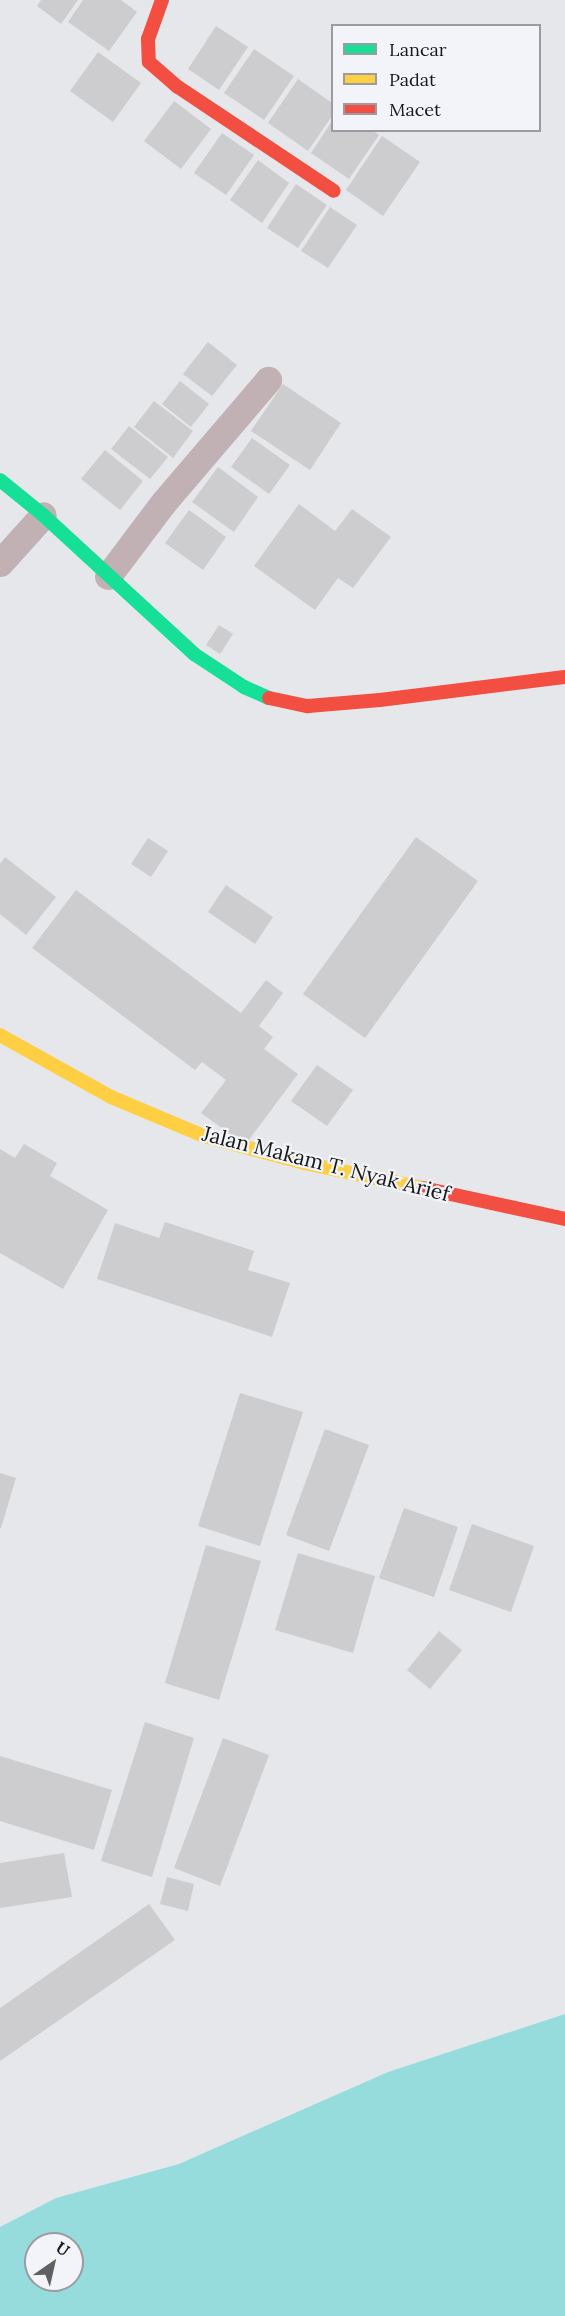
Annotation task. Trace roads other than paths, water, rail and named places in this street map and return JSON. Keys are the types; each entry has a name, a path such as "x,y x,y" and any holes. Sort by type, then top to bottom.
{"street":[{"path":"162,0 148,39 148,62 178,87 334,190"},
{"path":"108,576 163,502 268,380"},
{"path":"0,480 43,515 194,654 244,687 270,698 308,706 380,700 565,677"},
{"path":"0,563 43,515"},
{"name":"Jalan Makam T. Nyak Arief","path":"0,1035 111,1097 204,1136 304,1162 565,1219"}],"water":[{"path":"565,2014 565,2316 0,2316 0,2227 56,2198 179,2164 388,2072"}]}
